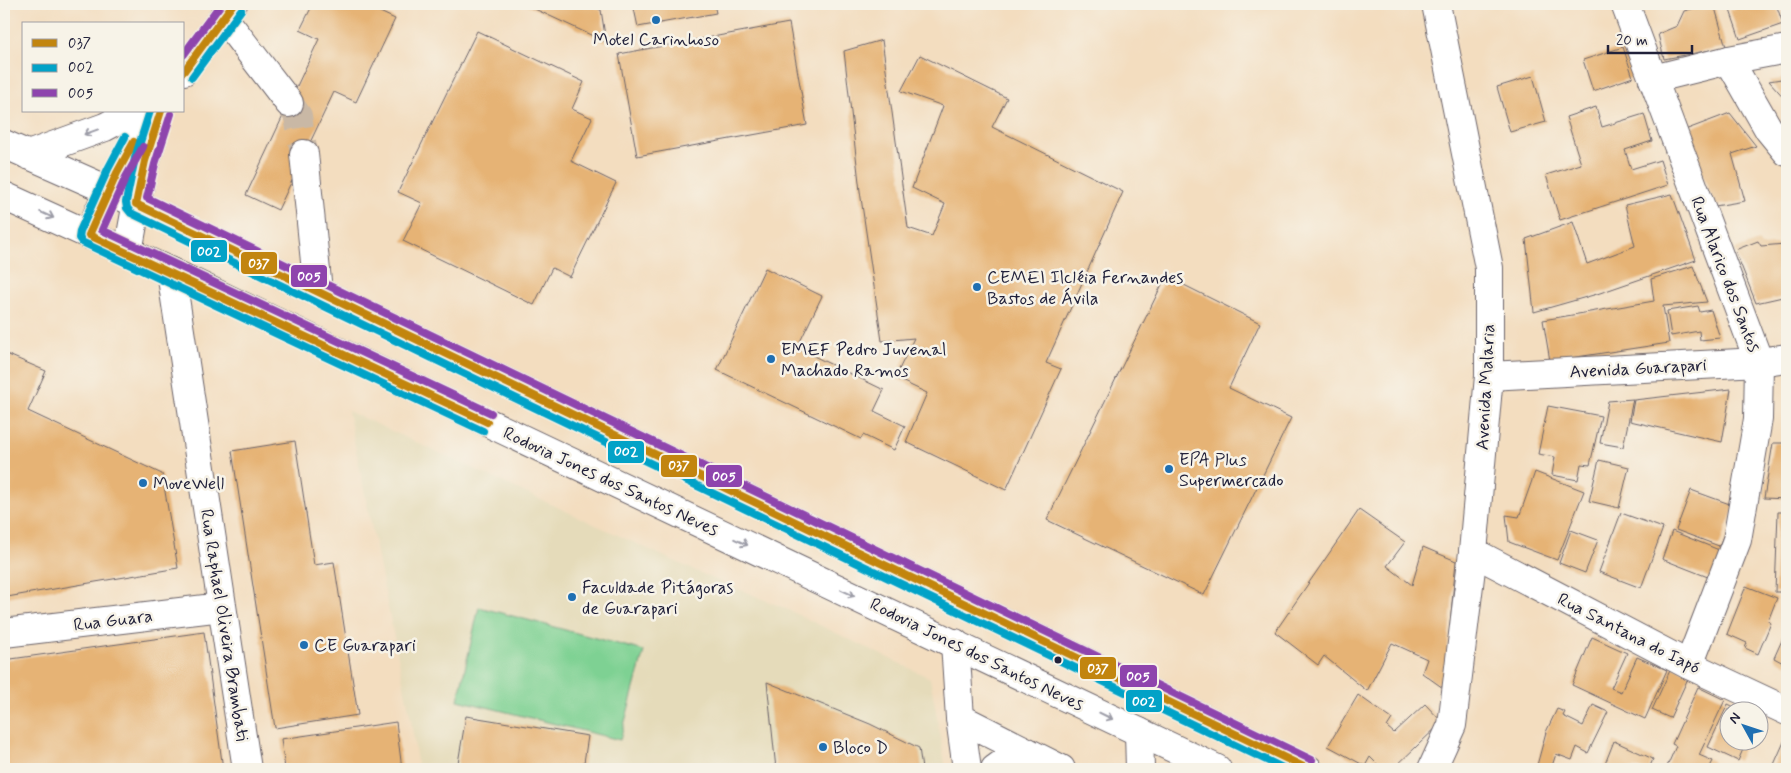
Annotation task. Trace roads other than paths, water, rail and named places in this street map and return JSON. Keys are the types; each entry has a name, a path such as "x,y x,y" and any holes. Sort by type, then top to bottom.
{"main road":[{"name":"Avenida Malaria","path":"1432,769 1452,725 1473,552 1489,376 1489,268 1436,4"},
{"name":"Rua Alarico dos Santos","path":"1625,4 1759,362 1758,419 1737,540 1689,665"},
{"path":"185,70 228,10 289,103"},
{"path":"1652,79 1729,60 1787,49"},
{"path":"1729,60 1770,130 1787,152"},
{"path":"16,149 105,127 133,112"},
{"path":"90,234 108,190 125,156 154,112"},
{"path":"128,252 142,174 160,112"},
{"path":"16,149 108,190 1308,769"},
{"path":"304,154 318,291"},
{"name":"Rodovia Jones dos Santos Neves","path":"4,196 171,272 1217,769"},
{"name":"Rua Raphael Oliveira Brambati","path":"171,272 247,769"},
{"name":"Avenida Guarapari","path":"1489,376 1759,362 1787,358"},
{"name":"Rua Santana do Iapó","path":"1473,552 1689,665 1787,711"},
{"path":"918,626 936,590"},
{"name":"Rua Guara","path":"4,633 222,607"},
{"path":"955,644 960,718 967,769"},
{"path":"960,718 1045,763"},
{"path":"1139,732 1140,769"},
{"path":"995,769 1006,761 1045,763"}],"tunnel":[{"path":"289,103 298,116 304,154"}],"place":[{"name":"Motel Carinhoso","path":"656,20"},
{"name":"CEMEI Ilcléia Fernandes Bastos de Ávila","path":"977,287"},
{"name":"EMEF Pedro Juvenal Machado Ramos","path":"771,359"},
{"name":"EPA Plus Supermercado","path":"1169,469"},
{"name":"MoveWell","path":"143,483"},
{"name":"Faculdade Pitágoras de Guarapari","path":"572,597"},
{"name":"CE Guarapari","path":"304,645"},
{"name":"Bloco D","path":"823,747"}]}
